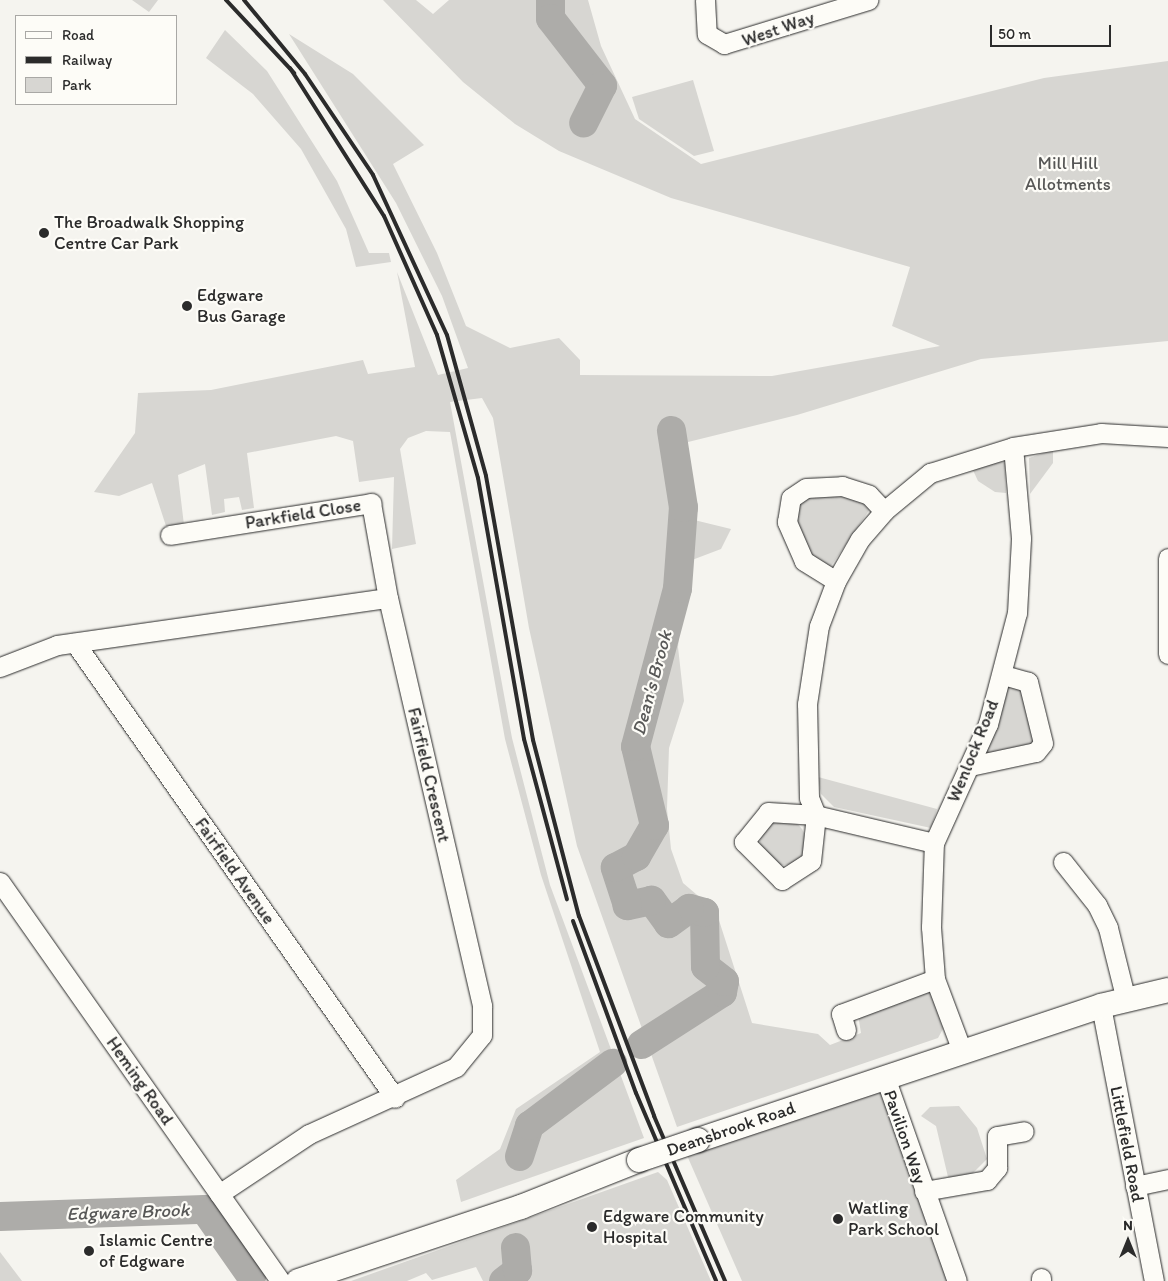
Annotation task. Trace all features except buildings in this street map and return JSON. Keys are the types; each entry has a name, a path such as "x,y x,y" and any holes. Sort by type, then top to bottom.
{"main road":[{"name":"Deansbrook Road","path":"298,1281 513,1210 639,1160 962,1051 1101,1006 1168,990"}],"street":[{"name":"West Way","path":"705,0 703,23 716,42 734,44 868,0"},
{"path":"934,843 816,815 809,798 807,704 819,626 836,581 860,539 884,511 930,473 1013,447 1101,433 1168,438"},
{"name":"Wenlock Road","path":"962,1051 935,979 931,927 934,843 970,766 1003,675 1017,613 1021,538 1013,447"},
{"path":"836,581 804,561 787,522 791,498 806,488 842,486 869,495 884,511"},
{"name":"Parkfield Close","path":"170,535 371,504 388,598"},
{"path":"1168,558 1168,654"},
{"path":"0,667 75,643 388,598"},
{"name":"Fairfield Crescent","path":"219,1194 309,1134 395,1098 456,1067 482,1035 482,1006 388,598"},
{"name":"Fairfield Avenue","path":"75,643 395,1098"},
{"path":"970,766 1036,752 1043,744 1028,682 1003,675"},
{"path":"1063,862 1096,905 1108,928 1126,1000"},
{"name":"Heming Road","path":"0,882 280,1281"},
{"path":"846,1030 841,1014 935,979"},
{"name":"Littlefield Road","path":"1101,1006 1154,1281"},
{"name":"Pavilion Way","path":"885,1077 957,1281"},
{"path":"924,1191 987,1180 997,1168 997,1136 1024,1131"},
{"path":"1135,1186 1168,1179"}],"green space":[{"path":"132,0 158,0 149,12"},
{"name":"Mill Hill Allotments","path":"383,0 416,0 433,14 449,0 588,0 601,46 635,119 701,164 1044,78 1168,61 1168,341 981,359 797,415 684,443 686,518 731,529 721,549 692,560 683,598 678,647 684,701 669,748 667,809 671,849 683,883 716,911 752,1023 818,1034 830,1045 861,1033 858,1015 933,991 944,1027 938,1038 677,1127 577,846 529,628 493,418 482,398 450,402 512,738 550,885 644,1138 461,1202 456,1180 500,1149 516,1109 600,1052 541,875 505,739 450,432 426,431 408,438 400,449 416,544 392,549 394,477 359,482 353,441 336,436 247,453 254,508 242,510 239,497 224,499 225,512 212,515 205,464 178,475 184,525 166,526 152,483 119,496 94,492 135,433 138,393 211,390 363,360 368,374 415,367 397,272 438,375 468,368 442,296 396,203 289,34 353,74 424,145 393,164 437,253 466,326 510,348 559,338 580,360 580,375 772,376 940,346 892,326 910,267 671,198 559,151 515,124 463,82"},
{"path":"225,30 267,71 337,181 369,253 389,253 391,262 356,267 346,229 301,149 253,94 206,58"},
{"path":"693,80 714,151 694,156 639,119 632,97"},
{"path":"1053,450 1053,463 1030,494 1029,458"},
{"path":"997,460 1005,463 1006,493 995,492 978,481 972,468"},
{"path":"852,493 872,506 827,572 806,555 792,506 804,494"},
{"path":"1009,683 1019,686 1038,739 1033,748 981,761"},
{"path":"818,777 937,809 931,828 834,807 821,794"},
{"path":"788,819 800,825 805,833 805,851 800,859 792,864 778,865 766,859 761,851 760,837 766,825 774,820"},
{"path":"885,1077 957,1281 742,1281 682,1144"},
{"path":"959,1106 977,1128 987,1159 969,1177 948,1177 936,1126 921,1116 930,1107"},
{"name":"Edgware Community Hospital","path":"658,1172 667,1180 711,1281 483,1281 476,1267 432,1280 426,1273 407,1281 351,1281"},
{"path":"91,1201 208,1203 212,1208 78,1212 0,1221 0,1211"},
{"path":"0,1252 22,1281 0,1281"}],"waterway":[{"name":"Dean's Brook","path":"550,0 550,18 602,85 583,123"},
{"name":"Dean's Brook","path":"641,1044 722,992 724,981 705,966 704,912 689,908 668,923 651,900 627,905 615,867 636,856 654,825 635,746 677,588 683,507 671,430"},
{"name":"Dean's Brook","path":"519,1156 529,1125 612,1063"},
{"name":"Edgware Brook","path":"0,1216 204,1209 251,1276"},
{"name":"Dean's Brook","path":"503,1281 517,1270 515,1247"}],"railway":[{"path":"226,0 294,73"},
{"path":"244,0 305,74 373,175 447,335 486,476 533,740 579,916 654,1116 725,1281"},
{"path":"290,68 384,216 437,335 478,478 524,739 567,899"},
{"path":"573,921 636,1093 716,1281"}],"place":[{"name":"The Broadwalk Shopping Centre Car Park","path":"44,233"},
{"name":"Edgware Bus Garage","path":"187,306"},
{"name":"Watling Park School","path":"838,1219"},
{"name":"Edgware Community Hospital","path":"592,1227"},
{"name":"Islamic Centre of Edgware","path":"89,1251"}]}
